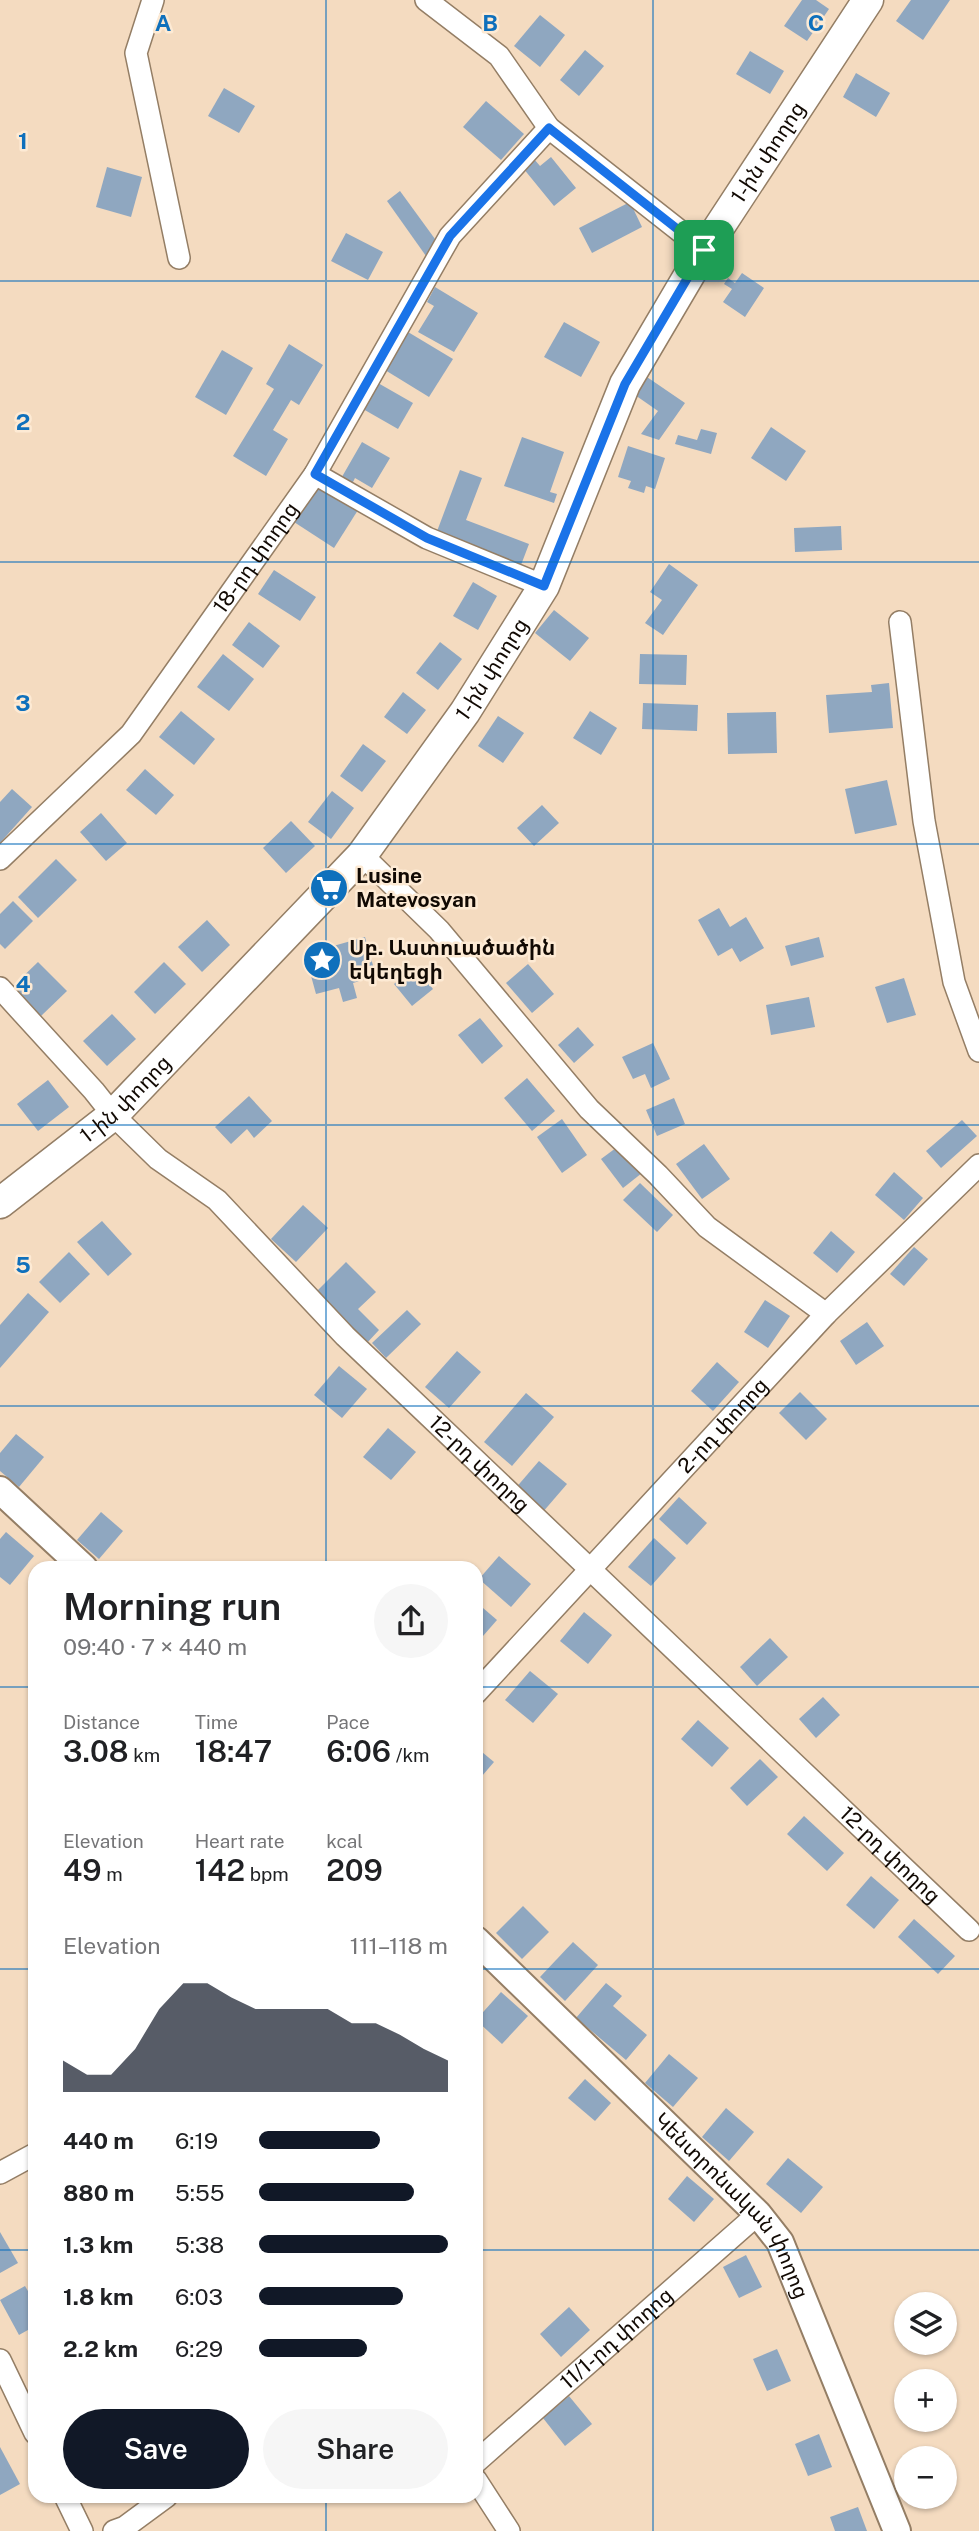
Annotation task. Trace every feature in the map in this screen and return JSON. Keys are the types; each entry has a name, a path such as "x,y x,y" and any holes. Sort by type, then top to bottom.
{"main road":[{"name":"1-ին փողոց","path":"0,1203 113,1115 362,855 465,712 544,586 625,384 704,250 868,0"}],"street":[{"path":"153,0 136,53 179,258"},
{"path":"425,0 499,56 549,128 704,250"},
{"name":"18-րդ փողոց","path":"0,859 131,734 315,474 450,236 549,128"},
{"path":"315,474 427,538 544,586"},
{"path":"900,622 926,834 954,982 979,1051"},
{"path":"362,855 439,930 589,1109 658,1175 707,1227 826,1314"},
{"name":"12-րդ փողոց","path":"0,988 113,1115 158,1158 217,1200 345,1336 969,1930"},
{"name":"2-րդ փողոց","path":"483,1685 826,1314 979,1165"},
{"path":"0,1490 76,1561"},
{"name":"Կենտրոնական փողոց","path":"483,1947 758,2214 780,2242 897,2531"},
{"path":"0,2174 28,2158"},
{"name":"11/1-րդ փողոց","path":"483,2456 758,2214"},
{"path":"0,2360 28,2418"},
{"path":"483,2491 509,2531"},
{"path":"68,2503 82,2531"},
{"path":"114,2531 125,2527 158,2503"}],"building":[{"path":"802,0 816,0 829,9 807,41 784,26"},
{"path":"911,0 950,0 923,40 896,21"},
{"path":"540,15 565,35 540,67 514,46"},
{"path":"585,50 604,66 579,96 560,80"},
{"path":"750,51 784,71 770,94 736,74"},
{"path":"856,73 890,93 876,117 843,97"},
{"path":"224,88 255,106 239,133 208,116"},
{"path":"486,101 524,134 501,160 463,127"},
{"path":"551,157 576,188 554,206 523,168 534,159 540,166"},
{"path":"107,167 142,177 131,217 96,207"},
{"path":"400,191 435,239 426,256 387,201"},
{"path":"630,202 642,227 592,253 579,228"},
{"path":"346,233 383,252 368,280 331,261"},
{"path":"742,273 764,288 745,317 723,302 732,289 724,284 728,278 735,283"},
{"path":"435,287 478,313 454,352 418,332 434,306 427,302"},
{"path":"564,322 600,342 581,377 544,357"},
{"path":"408,332 453,359 429,397 385,370"},
{"path":"289,344 323,365 299,405 291,400 273,430 288,439 266,476 233,456 274,389 266,384"},
{"path":"222,350 253,368 226,415 195,397"},
{"path":"644,375 685,403 659,440 641,434 658,411 635,395"},
{"path":"378,383 413,403 398,429 363,409"},
{"path":"771,427 806,451 786,481 751,458"},
{"path":"701,429 717,433 711,454 675,444 678,435 697,440"},
{"path":"522,437 564,452 550,492 557,494 554,503 504,486"},
{"path":"362,442 390,458 372,488 355,478 350,488 339,482"},
{"path":"628,446 665,458 655,489 646,486 644,493 628,488 631,481 618,477"},
{"path":"460,470 482,478 466,520 529,544 521,565 436,534"},
{"path":"318,485 358,510 334,548 294,522"},
{"path":"841,526 842,550 795,552 794,528"},
{"path":"669,564 698,585 663,635 645,623 662,600 650,592"},
{"path":"274,570 316,597 300,621 258,594"},
{"path":"473,582 497,596 478,630 453,616"},
{"path":"554,610 589,638 570,661 535,633"},
{"path":"249,622 280,646 263,668 232,645"},
{"path":"440,642 462,659 438,690 416,673"},
{"path":"223,654 254,679 229,711 197,687"},
{"path":"640,654 687,655 686,685 639,684"},
{"path":"889,683 893,728 829,733 826,695 872,692 871,685"},
{"path":"403,692 426,710 407,734 384,717"},
{"path":"643,703 698,705 697,731 642,729"},
{"path":"181,711 215,739 194,765 159,737"},
{"path":"590,711 617,728 601,755 573,738"},
{"path":"776,712 777,753 728,754 727,713"},
{"path":"498,716 524,733 503,763 478,746"},
{"path":"363,744 386,761 362,792 340,776"},
{"path":"145,769 174,795 156,815 126,790"},
{"path":"887,780 897,825 855,834 845,789"},
{"path":"12,789 32,807 0,843 0,802"},
{"path":"332,791 354,808 331,839 308,822"},
{"path":"542,805 559,823 534,846 517,828"},
{"path":"101,813 127,843 106,861 80,832"},
{"path":"291,821 315,846 286,873 263,848"},
{"path":"56,859 77,880 38,918 18,897"},
{"path":"13,901 33,921 5,949 0,944 0,914"},
{"path":"719,908 730,927 746,917 764,948 740,962 732,948 718,956 698,920"},
{"path":"207,920 230,945 202,972 178,947"},
{"path":"365,937 376,976 353,983 357,998 343,1002 339,988 316,994 305,954"},
{"path":"819,937 824,957 791,966 785,946"},
{"path":"38,962 67,991 41,1016 12,987"},
{"path":"164,962 186,984 155,1014 134,992"},
{"path":"528,964 554,994 532,1013 506,983"},
{"path":"415,966 433,989 412,1006 394,984"},
{"path":"904,978 916,1015 887,1023 875,987"},
{"path":"809,997 815,1027 771,1035 766,1005"},
{"path":"112,1014 136,1039 107,1066 83,1041"},
{"path":"480,1018 503,1046 482,1064 458,1035"},
{"path":"578,1027 594,1045 574,1063 558,1045"},
{"path":"653,1043 670,1079 651,1088 645,1074 633,1079 622,1057"},
{"path":"527,1078 555,1111 532,1131 504,1098"},
{"path":"48,1080 69,1107 38,1131 17,1104"},
{"path":"249,1096 272,1121 254,1138 247,1129 231,1144 215,1127"},
{"path":"674,1098 685,1124 657,1136 646,1110"},
{"path":"562,1119 587,1155 562,1173 537,1137"},
{"path":"962,1120 977,1136 941,1168 926,1151"},
{"path":"704,1144 730,1179 702,1199 676,1164"},
{"path":"620,1145 642,1173 623,1188 601,1159"},
{"path":"894,1172 923,1198 904,1220 875,1195"},
{"path":"640,1183 673,1215 657,1232 623,1200"},
{"path":"303,1205 328,1228 296,1262 271,1239"},
{"path":"102,1221 132,1254 108,1276 77,1242"},
{"path":"831,1231 855,1252 837,1273 813,1253"},
{"path":"914,1247 928,1259 904,1286 890,1274"},
{"path":"69,1252 90,1274 60,1303 39,1282"},
{"path":"346,1262 376,1292 358,1309 379,1330 366,1344 315,1293"},
{"path":"28,1293 49,1312 0,1368 0,1325"},
{"path":"765,1300 790,1316 768,1348 744,1332"},
{"path":"407,1310 421,1324 386,1358 372,1343"},
{"path":"867,1322 884,1346 856,1365 840,1341"},
{"path":"457,1351 481,1372 449,1408 425,1387"},
{"path":"717,1362 739,1382 713,1411 691,1391"},
{"path":"339,1366 367,1389 342,1418 314,1395"},
{"path":"800,1392 827,1419 806,1440 779,1413"},
{"path":"526,1393 554,1417 512,1466 484,1442"},
{"path":"388,1428 416,1452 391,1480 363,1457"},
{"path":"16,1434 44,1457 19,1487 0,1471 0,1453"},
{"path":"539,1461 567,1484 542,1513 514,1490"},
{"path":"679,1497 707,1523 687,1545 659,1519"},
{"path":"101,1512 123,1531 99,1559 77,1540"},
{"path":"6,1532 34,1556 10,1585 0,1577 0,1539"},
{"path":"654,1538 676,1558 651,1586 628,1567"},
{"path":"499,1556 531,1584 511,1607 483,1582 483,1574"},
{"path":"483,1608 497,1620 483,1636"},
{"path":"584,1612 612,1635 588,1664 560,1641"},
{"path":"770,1638 788,1657 757,1686 740,1667"},
{"path":"530,1671 558,1694 533,1723 505,1700"},
{"path":"823,1697 840,1715 816,1738 799,1719"},
{"path":"698,1720 729,1748 712,1767 681,1739"},
{"path":"483,1753 494,1762 483,1775"},
{"path":"760,1759 778,1777 747,1806 730,1788"},
{"path":"804,1816 844,1853 827,1871 787,1834"},
{"path":"871,1876 899,1900 874,1929 846,1905"},
{"path":"523,1906 549,1932 522,1959 496,1933"},
{"path":"914,1919 955,1956 938,1974 898,1937"},
{"path":"573,1942 598,1965 565,2001 540,1977"},
{"path":"606,1983 622,1996 613,2006 647,2035 626,2060 576,2018"},
{"path":"501,1992 528,2016 502,2044 483,2026 483,2012"},
{"path":"669,2054 698,2078 673,2107 645,2083"},
{"path":"585,2079 611,2103 595,2121 568,2098"},
{"path":"726,2108 754,2132 729,2161 702,2137"},
{"path":"788,2158 823,2187 801,2213 766,2184"},
{"path":"687,2176 714,2199 694,2222 668,2199"},
{"path":"0,2232 18,2263 0,2273"},
{"path":"746,2255 762,2287 739,2298 723,2267"},
{"path":"25,2286 28,2291 28,2330 19,2335 0,2300"},
{"path":"569,2307 590,2330 561,2357 540,2334"},
{"path":"777,2349 791,2381 767,2391 753,2359"},
{"path":"569,2396 592,2424 565,2446 543,2418"},
{"path":"819,2434 832,2467 808,2476 795,2444"},
{"path":"0,2447 20,2484 0,2495"},
{"path":"858,2507 867,2531 835,2531 830,2517"}],"place":[{"name":"Lusine Matevosyan","path":"329,888"},
{"name":"Սբ. Աստուածածին եկեղեցի","path":"322,960"}],"route":[{"path":"549,128 704,250 625,384 544,586 427,538 315,474 450,236 549,128"}]}
